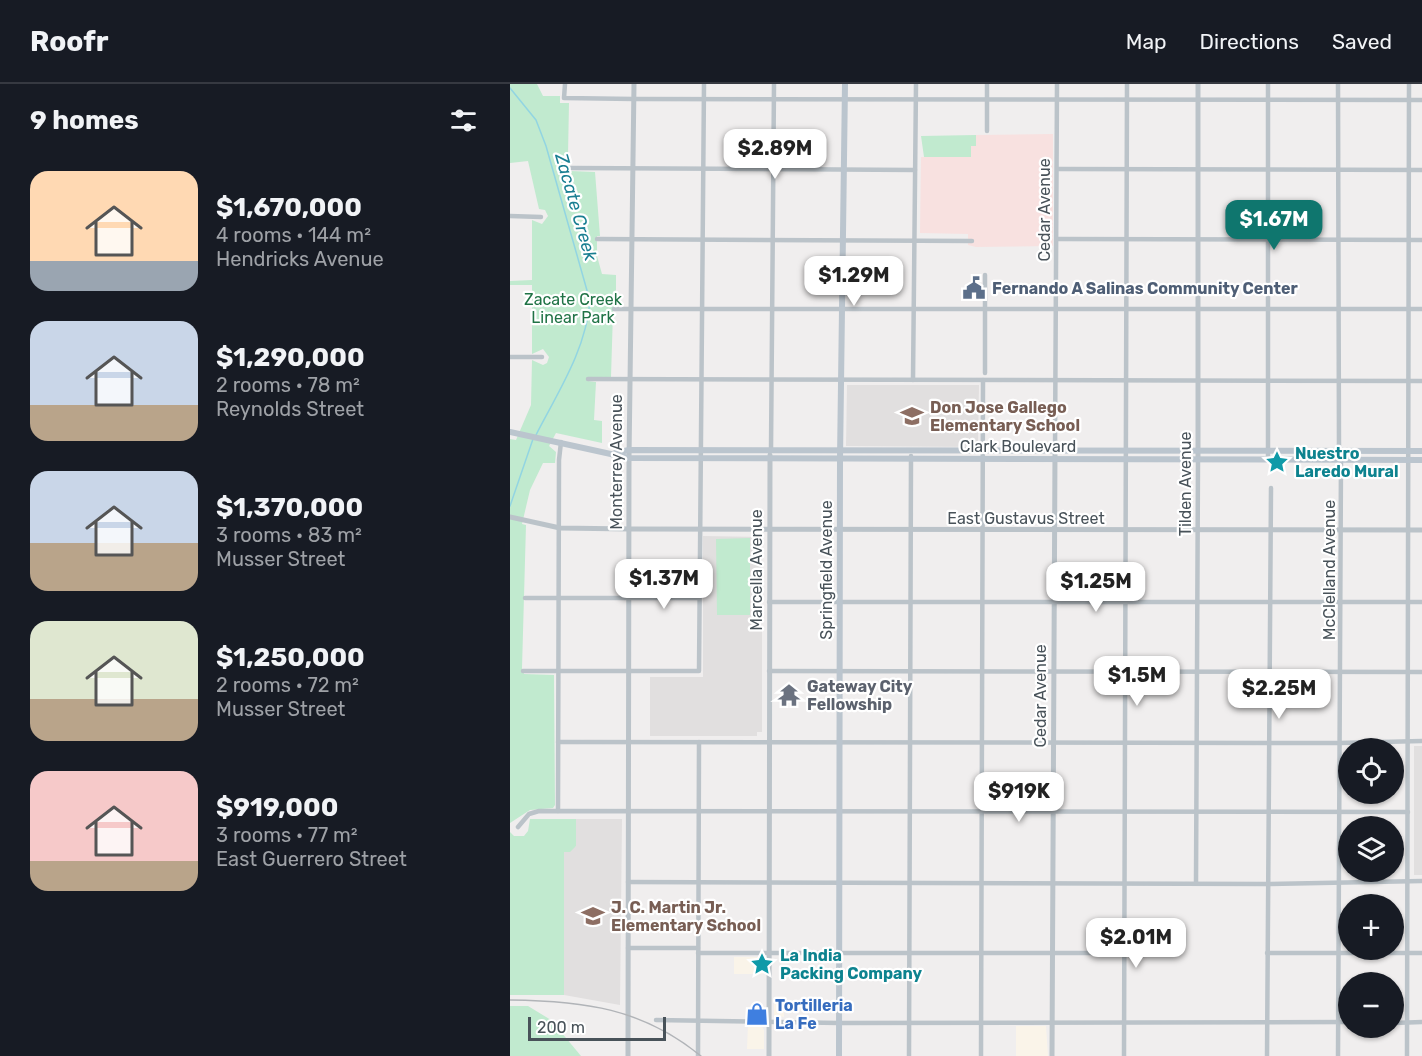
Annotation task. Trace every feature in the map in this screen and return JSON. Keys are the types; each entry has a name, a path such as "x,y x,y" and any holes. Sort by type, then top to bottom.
{"main road":[{"name":"Springfield Avenue","path":"839,1056 839,531 845,84"},
{"name":"Clark Boulevard","path":"513,432 629,454 700,454 771,450 1422,451"},
{"name":"Clark Boulevard","path":"700,454 770,459 1422,460"}],"street":[{"path":"565,84 564,98 1422,100"},
{"name":"Monterrey Avenue","path":"628,1056 629,454 634,84"},
{"path":"523,671 699,671 704,84"},
{"name":"Marcella Avenue","path":"769,1056 769,530 774,84"},
{"path":"913,380 916,84"},
{"path":"987,84 987,131"},
{"name":"Cedar Avenue","path":"1052,1056 1057,84"},
{"path":"1124,1056 1127,84"},
{"name":"Tilden Avenue","path":"1196,883 1198,84"},
{"path":"1268,84 1268,459"},
{"name":"McClelland Avenue","path":"1338,84 1339,451 1341,460 1339,738"},
{"path":"1407,1056 1409,84"},
{"path":"571,168 915,170"},
{"path":"1058,169 1422,170"},
{"path":"510,216 541,217"},
{"path":"597,239 972,241"},
{"path":"1057,239 1422,240"},
{"path":"985,373 986,275"},
{"path":"614,309 1422,309"},
{"path":"510,357 542,357"},
{"path":"588,379 1422,381"},
{"path":"981,1056 982,380"},
{"path":"558,441 560,528 558,812"},
{"path":"909,1056 910,450"},
{"path":"1267,1056 1271,488"},
{"name":"East Gustavus Street","path":"510,517 560,528 629,529 1422,530"},
{"path":"525,598 699,598"},
{"path":"769,602 1422,602"},
{"path":"769,671 1422,672"},
{"path":"1404,741 1422,741"},
{"path":"558,742 1338,743"},
{"path":"698,1056 699,742"},
{"name":"McClelland Avenue","path":"1338,804 1338,816"},
{"path":"519,828 524,819 534,812 1408,812"},
{"path":"1404,881 1422,881"},
{"path":"628,882 1267,884 1339,882"},
{"name":"McClelland Avenue","path":"1339,882 1339,894"},
{"path":"628,948 769,953 1125,953"},
{"path":"1267,953 1338,953"},
{"path":"1407,953 1422,953"},
{"path":"656,1020 839,1023 1338,1022"},
{"path":"1404,1023 1422,1022"},
{"name":"McClelland Avenue","path":"1338,1038 1338,1056"}],"shaded area":[{"path":"1053,134 1053,246 976,247 968,245 968,234 920,233 921,157 970,157 971,146 976,146 976,135"},
{"name":"Don Jose Gallego Elementary School","path":"847,385 979,385 978,447 846,446"},
{"path":"703,536 762,537 762,732 757,732 757,736 650,736 650,677 703,677"},
{"path":"1414,746 1422,746 1422,875 1414,875"},
{"name":"J. C. Martin Jr. Elementary School","path":"576,819 622,819 620,1005 564,995 564,851 576,846"},
{"path":"734,957 763,957 763,974 734,974"},
{"path":"774,1000 784,1000 784,1017 774,1016"},
{"path":"748,1025 761,1025 764,1030 764,1049 747,1049"},
{"path":"1016,1026 1046,1026 1048,1056 1016,1056"}],"green space":[{"name":"Zacate Creek Linear Park","path":"510,84 537,84 543,96 560,96 560,103 569,103 568,155 571,171 595,172 600,236 597,236 597,256 602,274 616,275 616,305 613,312 611,377 587,377 588,381 596,382 594,420 602,421 602,443 556,433 549,446 556,452 555,463 543,463 530,490 522,524 526,525 522,668 524,674 554,675 555,805 553,808 530,810 510,823 510,439 516,440 531,405 532,360 543,365 547,363 549,357 543,349 532,354 532,285 510,285 510,281 532,280 532,220 542,224 548,216 545,210 539,209 528,161 510,163"},
{"path":"976,135 976,146 971,146 971,157 924,157 921,136"},
{"path":"750,538 750,615 717,615 716,539"},
{"path":"530,819 576,819 576,846 570,852 564,852 564,995 510,995 510,832 514,836 524,836 528,831"},
{"path":"510,1006 528,1006 551,1020 581,1056 510,1056"}],"waterway":[{"name":"Zacate Creek","path":"510,88 536,120 546,146 590,301 577,354 536,435"},
{"name":"Zacate Creek","path":"510,506 533,439"}],"railway":[{"path":"510,1000 563,1002 611,1010 657,1027 701,1056"}],"place":[{"name":"Fernando A Salinas Community Center","path":"974,288"},
{"name":"Don Jose Gallego Elementary School","path":"912,416"},
{"name":"Nuestro Laredo Mural","path":"1277,462"},
{"name":"Gateway City Fellowship","path":"789,695"},
{"name":"J. C. Martin Jr. Elementary School","path":"593,916"},
{"name":"La India Packing Company","path":"762,964"},
{"name":"Tortilleria La Fe","path":"757,1014"}]}
